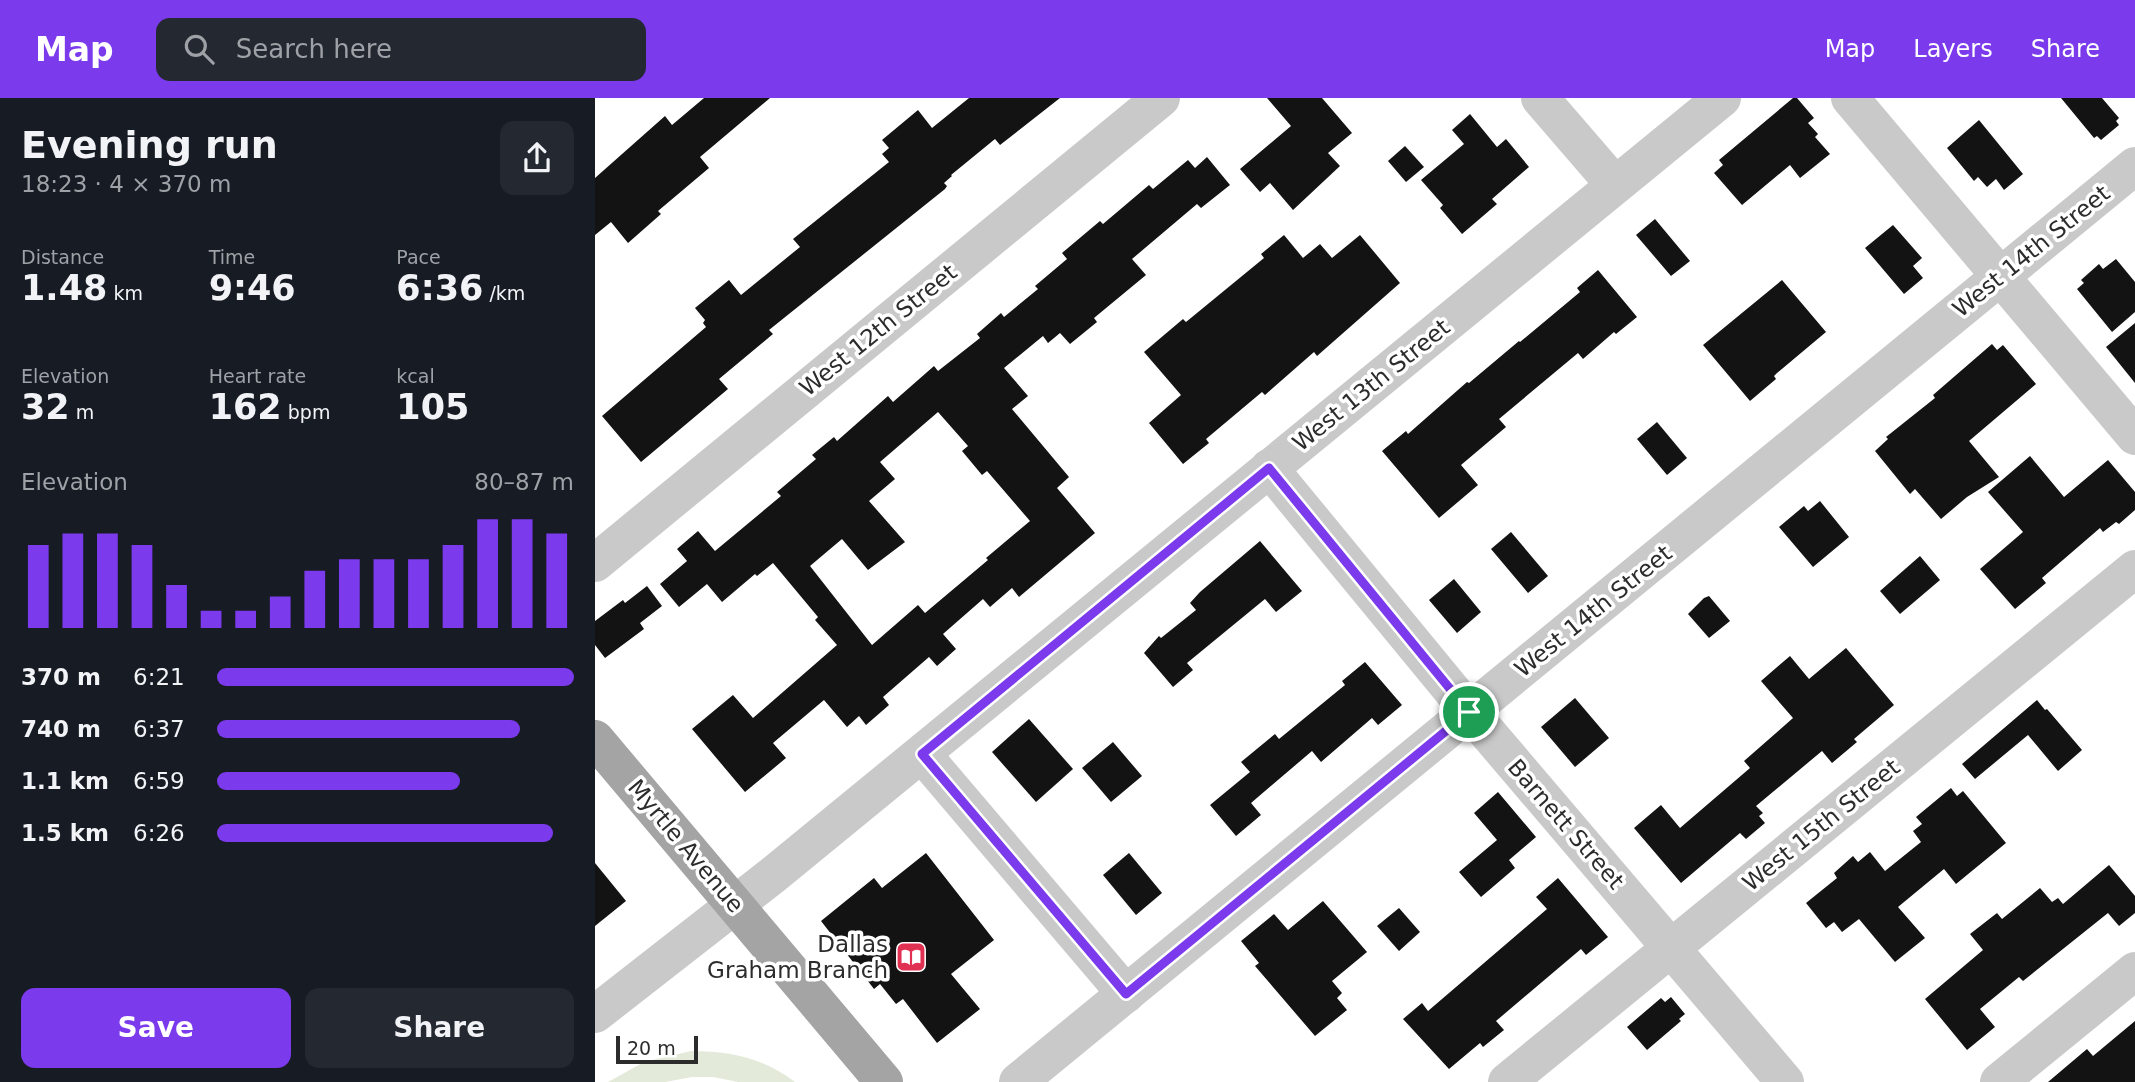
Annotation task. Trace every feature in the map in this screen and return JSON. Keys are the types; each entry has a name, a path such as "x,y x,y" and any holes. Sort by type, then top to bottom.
{"main road":[{"name":"Myrtle Avenue","path":"595,739 884,1082"}],"street":[{"name":"West 12th Street","path":"595,563 1161,98"},
{"path":"1540,98 1615,185"},
{"name":"West 13th Street","path":"595,1014 922,754 1722,98"},
{"path":"1850,98 2135,436"},
{"name":"West 14th Street","path":"1018,1082 2135,166"},
{"name":"Barnett Street","path":"1269,468 1469,712 1785,1082"},
{"name":"West 15th Street","path":"1507,1082 2135,569"},
{"path":"922,754 1126,994"},
{"path":"1999,1082 2135,971"}],"green space":[{"path":"691,1051 733,1054 771,1067 795,1082 738,1082 713,1077 692,1077 665,1082 608,1082 644,1062"}],"building":[{"path":"704,98 770,98 700,157 709,168 658,211 661,214 628,243 611,222 595,235 595,178 665,116 672,125"},
{"path":"969,98 1060,98 1000,145 995,139 951,175 944,183 947,186 945,189 769,330 773,334 719,379 728,389 641,462 602,416 706,327 703,323 705,320 695,308 729,280 741,295 800,247 793,239 889,162 882,154 889,148 882,140 918,110 932,128"},
{"path":"1267,98 1322,98 1352,133 1328,153 1340,166 1293,210 1270,183 1260,192 1240,169 1291,126"},
{"path":"1793,98 1797,98 1814,118 1808,123 1818,134 1815,137 1830,154 1800,178 1790,165 1742,205 1714,173 1723,165 1719,160"},
{"path":"2061,98 2102,98 2119,118 2116,121 2119,125 2101,140 2097,136 2094,138"},
{"path":"1470,114 1497,147 1506,139 1529,167 1492,199 1497,204 1462,234 1440,208 1443,205 1421,180 1464,144 1452,130"},
{"path":"1979,120 2023,174 2004,190 1996,179 1987,187 1978,177 1974,181 1947,148"},
{"path":"1405,146 1424,167 1406,182 1388,161"},
{"path":"1207,157 1230,185 1201,208 1197,204 1132,259 1146,275 1094,318 1097,322 1070,344 1060,333 1048,343 1043,336 1004,368 1028,396 1012,409 1069,477 1057,488 1095,533 1019,597 1012,588 990,607 983,599 943,634 956,649 937,666 929,657 883,697 889,705 866,725 859,716 847,727 824,700 773,743 786,758 745,792 692,729 733,695 753,718 837,645 815,620 818,617 773,563 757,576 755,574 722,602 707,584 679,607 660,584 687,561 677,549 698,531 715,551 781,496 777,492 816,459 812,455 834,437 837,441 888,396 893,402 934,366 938,371 980,338 977,334 1001,313 1004,317 1038,289 1035,286 1067,259 1062,253 1100,221 1103,224 1149,185 1153,189 1188,160 1195,168","holes":["938,412 968,446 962,451 982,475 987,471 1030,521 925,613 918,605 872,645 810,566 842,539 868,570 905,542 869,501 895,479 880,462"]},
{"path":"1655,219 1690,261 1671,276 1636,235"},
{"path":"1893,225 1922,258 1913,266 1923,278 1904,294 1865,248"},
{"path":"1284,235 1303,258 1320,244 1332,258 1360,235 1400,283 1317,356 1314,352 1265,395 1262,392 1206,439 1209,443 1183,464 1149,423 1181,395 1144,352 1183,319 1186,322 1264,258 1261,254"},
{"path":"2116,259 2135,282 2135,312 2112,332 2077,289 2084,283 2081,280 2099,264 2103,269"},
{"path":"1598,270 1637,317 1616,334 1614,332 1583,359 1578,353 1499,419 1506,427 1461,465 1478,485 1439,518 1382,451 1406,431 1408,434 1467,382 1580,292 1577,288"},
{"path":"1782,280 1826,332 1777,373 1774,376 1776,379 1750,401 1703,345"},
{"path":"2135,323 2135,383 2106,347"},
{"path":"1992,344 1997,350 2003,345 2036,384 1969,441 1999,477 1967,497 1941,519 1915,489 1910,494 1875,451 1888,439 1886,437 1935,398 1933,395"},
{"path":"1657,422 1687,458 1667,475 1637,439"},
{"path":"2030,456 2064,497 2108,460 2135,492 2135,510 2119,524 2116,522 2103,532 2100,528 2042,578 2046,583 2015,609 1980,569 2023,532 1988,492"},
{"path":"1820,501 1849,537 1813,567 1779,527 1804,506 1808,511"},
{"path":"1511,532 1548,576 1528,593 1491,549"},
{"path":"1260,541 1302,591 1276,612 1265,599 1187,663 1193,670 1173,687 1144,653 1159,636 1161,638 1196,610 1190,603 1200,592"},
{"path":"1920,556 1940,580 1900,614 1880,591"},
{"path":"1454,579 1481,612 1457,633 1429,600"},
{"path":"647,586 662,606 640,623 644,629 605,658 595,645 595,621"},
{"path":"1709,596 1730,621 1709,638 1688,614"},
{"path":"1846,648 1894,705 1854,739 1857,742 1832,763 1822,751 1756,806 1763,813 1759,816 1765,823 1746,839 1740,833 1681,883 1634,828 1661,805 1680,828 1750,768 1744,761 1793,718 1761,681 1790,656 1809,679"},
{"path":"1365,662 1402,705 1378,725 1372,718 1321,762 1312,751 1251,803 1261,815 1236,836 1210,805 1250,772 1241,762 1275,734 1279,739 1345,685 1342,681"},
{"path":"1575,698 1609,738 1575,767 1541,727"},
{"path":"2037,700 2082,750 2058,771 2028,735 1975,779 1962,764"},
{"path":"1029,719 1073,769 1036,802 992,752"},
{"path":"1113,742 1142,776 1111,802 1082,768"},
{"path":"1951,788 1957,796 1963,791 2006,843 1956,884 1944,869 1898,907 1925,938 1895,962 1859,919 1842,932 1834,922 1826,928 1806,903 1837,878 1834,873 1853,856 1858,862 1870,852 1885,871 1921,842 1913,831 1922,824 1916,817"},
{"path":"1498,792 1536,837 1509,860 1515,868 1481,897 1459,872 1497,840 1474,813"},
{"name":"Dallas Graham Branch","path":"926,853 994,940 951,974 980,1009 937,1043 903,999 896,1004 880,984 874,989 821,921 874,878 882,888"},
{"path":"1129,853 1162,893 1136,915 1103,875"},
{"path":"595,863 626,901 595,926"},
{"path":"2109,865 2135,896 2135,913 2119,926 2108,913 2023,981 2019,977 1980,1009 1995,1027 1967,1050 1925,999 1983,950 1970,934 1997,913 2002,919 2040,888 2052,902 2058,898 2063,904"},
{"path":"1558,878 1608,937 1586,955 1581,949 1496,1021 1504,1030 1483,1047 1480,1043 1449,1069 1403,1019 1422,1003 1428,1011 1547,909 1536,897"},
{"path":"1323,901 1367,952 1332,981 1342,993 1337,998 1347,1010 1315,1036 1255,966 1259,963 1241,941 1274,914 1288,930"},
{"path":"1399,908 1420,932 1399,951 1377,926"},
{"path":"1671,997 1685,1014 1679,1019 1681,1021 1647,1050 1627,1027 1661,998 1665,1002"},
{"path":"2135,1021 2135,1082 2048,1082 2087,1049 2093,1056"}],"place":[{"name":"Dallas Graham Branch","path":"911,957"}],"route":[{"path":"1269,468 1469,712 1126,994 922,754 1269,468"}]}
